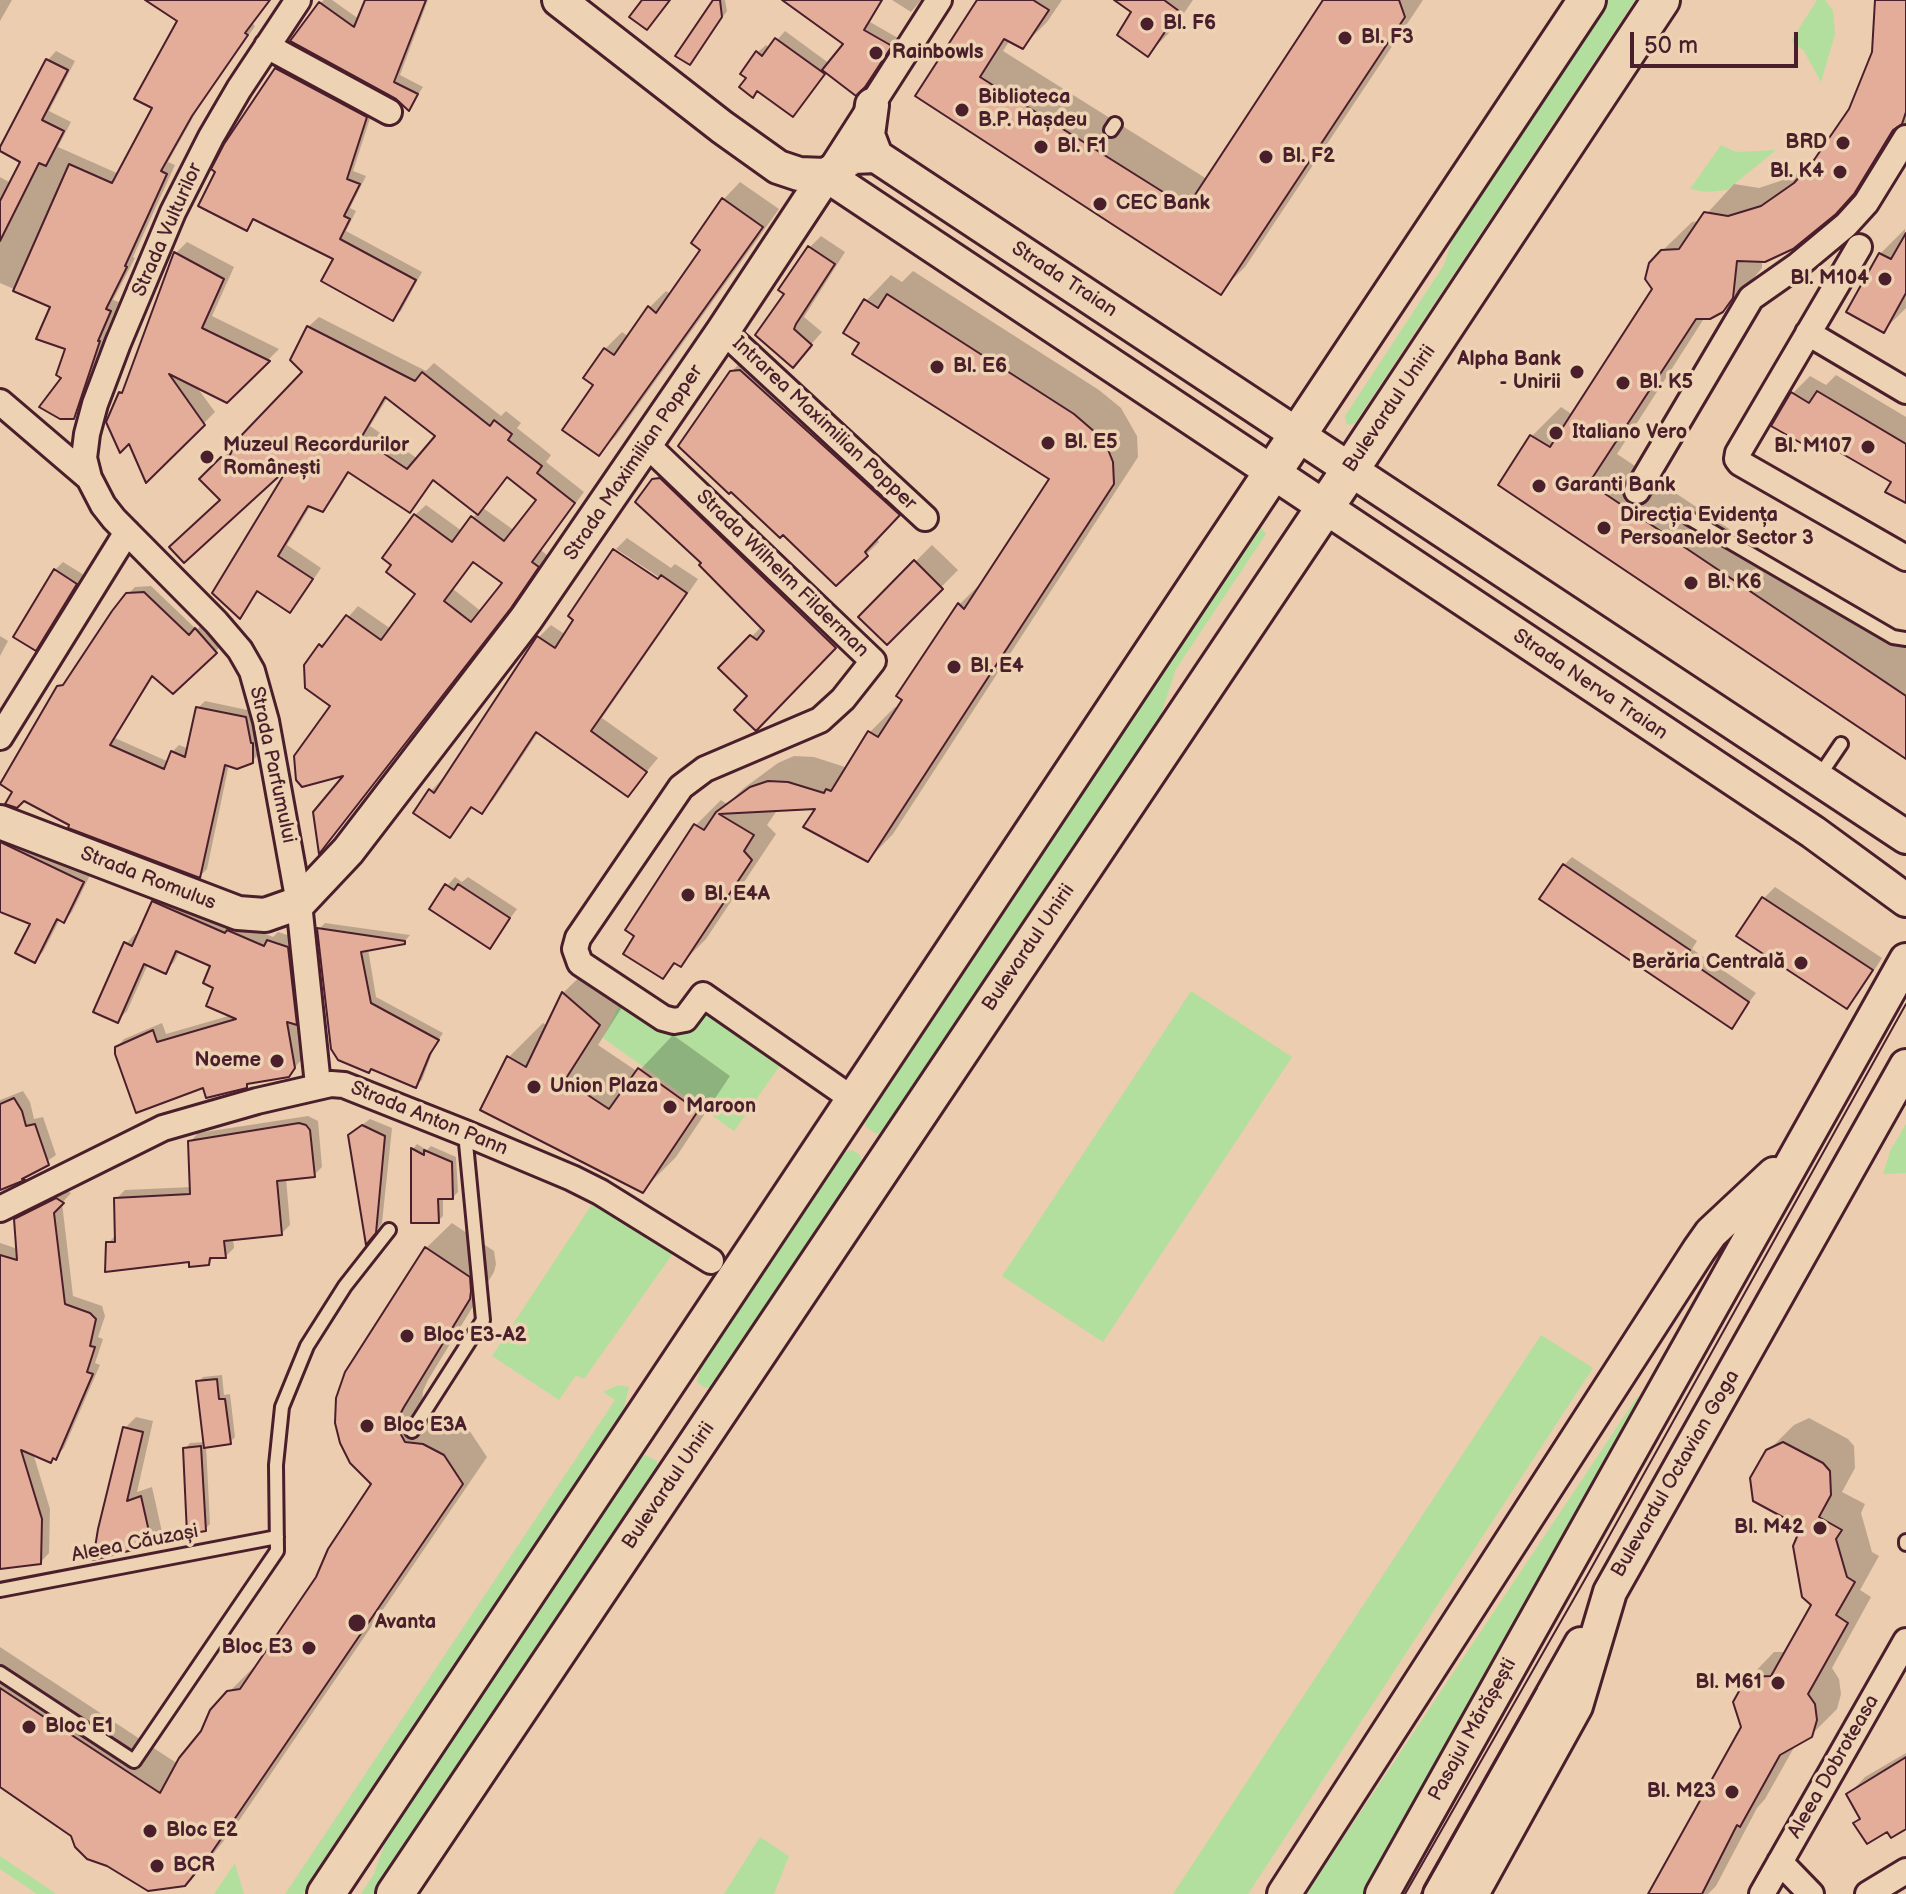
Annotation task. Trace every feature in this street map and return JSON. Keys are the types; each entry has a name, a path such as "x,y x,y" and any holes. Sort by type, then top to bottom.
{"main road":[{"path":"326,1894 1587,0"},
{"name":"Bulevardul Unirii","path":"395,1894 1350,470 1661,0"},
{"path":"847,1112 889,1156"},
{"path":"659,1394 708,1427"}],"street":[{"name":"Strada Vulturilor","path":"89,478 84,458 87,434 118,343 173,212 211,137 298,0"},
{"path":"559,0 778,167 799,174 826,175 1272,473"},
{"name":"Strada Maximilian Popper","path":"299,903 348,851 554,580 723,331 939,0"},
{"path":"267,46 389,112"},
{"path":"826,175 853,157 876,156 868,135 872,105"},
{"path":"1637,491 1751,298 1798,265 1846,225 1866,203 1906,138"},
{"name":"Strada Traian","path":"876,156 1297,435"},
{"path":"778,167 796,191 799,216"},
{"path":"1859,247 1737,459 1906,558"},
{"name":"Intrarea Maximilian Popper","path":"723,331 925,518"},
{"path":"1808,333 1906,391"},
{"name":"Strada Parfumului","path":"0,402 89,478 103,505 216,622 240,650 252,671 266,721 299,903 318,1085"},
{"path":"1297,435 1906,837"},
{"name":"Strada Wilhelm Filderman","path":"646,444 873,661 843,699 820,720 705,769 681,787 578,938 575,949 580,963 663,1018 674,1021 685,1019 703,995 847,1112"},
{"name":"Strada Nerva Traian","path":"1272,473 1813,832 1906,900"},
{"path":"0,737 127,532"},
{"name":"Strada Romulus","path":"0,822 238,913 265,915 299,903"},
{"path":"1284,1894 1699,1250 1711,1233 1799,1149 1906,960"},
{"name":"Bulevardul Octavian Goga","path":"1472,1894 1576,1706 1610,1592 1896,1094 1906,1066"},
{"name":"Strada Anton Pann","path":"0,1209 163,1128 318,1085 344,1085 600,1192 711,1261"},
{"name":"Pasajul Mărășești","path":"1382,1894 1799,1149"},
{"path":"1440,1894 1610,1592"},
{"name":"Aleea Dobroteasa","path":"1762,1894 1906,1641"},
{"path":"1780,1862 1811,1894"},
{"path":"1868,1894 1906,1871"}],"lane":[{"path":"1689,518 1893,637 1906,639"},
{"path":"1818,778 1841,744"},
{"path":"412,1431 483,1320 465,1133"},
{"path":"0,1673 134,1761 277,1551 276,1465 282,1407 307,1346 345,1286 389,1230"},
{"name":"Aleea Căuzași","path":"0,1590 277,1537"}],"green space":[{"path":"1609,0 1635,0 1355,423 1346,423 1345,416 1444,265 1453,237 1465,217"},
{"path":"1817,0 1825,0 1833,11 1835,34 1821,82 1804,51 1791,41"},
{"path":"1721,145 1736,152 1776,150 1727,190 1706,192 1690,189"},
{"path":"1260,526 1266,534 1176,669 1160,717 887,1129 876,1134 865,1126 866,1115 1256,527"},
{"path":"1191,991 1292,1057 1103,1342 1002,1276"},
{"path":"625,993 663,1018 703,995 788,1054 734,1131 603,1038"},
{"path":"1906,1124 1906,1173 1883,1174 1890,1151"},
{"path":"852,1150 860,1155 862,1165 720,1380 714,1386 705,1388 697,1382 700,1367 842,1153"},
{"path":"600,1192 681,1242 584,1379 576,1375 559,1400 492,1356"},
{"path":"1541,1335 1593,1368 1248,1894 1173,1894"},
{"path":"618,1385 629,1387 623,1412 303,1894 285,1894 615,1400 603,1392"},
{"path":"1637,1397 1646,1402 1371,1894 1306,1894"},
{"path":"645,1455 657,1461 657,1471 376,1894 361,1894 374,1874 386,1840 639,1459"},
{"path":"760,1837 789,1856 774,1894 724,1894"},
{"path":"0,1856 55,1893 37,1894 0,1869"},
{"path":"235,1863 244,1894 214,1894"}],"building":[{"path":"145,0 270,0 192,116 161,171 167,174 106,309 111,311 98,341 74,419 60,419 39,407 61,378 56,375 65,349 36,339 50,307 13,291 69,164 112,183 152,108 134,99 177,21"},
{"path":"365,0 426,0 394,82 418,94 409,111 396,99 290,41 319,2 354,27"},
{"path":"642,0 670,0 647,30 629,17"},
{"path":"713,0 720,0 722,17 690,65 675,56"},
{"path":"782,0 882,0 864,30 892,46 856,96 822,70 843,44"},
{"path":"977,0 1033,0 1049,10 1023,49 1004,39 980,77 1187,207 1323,0 1399,0 1405,17 1221,295 915,96"},
{"name":"Bl. F6","path":"1114,0 1164,0 1179,11 1148,57 1117,35 1131,12"},
{"path":"1875,0 1906,0 1906,112 1902,124 1893,130 1854,194 1836,214 1793,249 1765,262 1737,261 1733,298 1723,312 1710,319 1696,319 1589,483 1906,696 1906,759 1498,485 1530,435 1550,447 1652,289 1645,279 1649,263 1661,250 1679,249 1704,212 1728,216 1761,206 1794,183 1814,160 1849,109 1872,52"},
{"path":"775,38 825,74 793,117 757,91 753,98 739,87 746,78 740,74 756,51 762,56"},
{"path":"46,59 68,70 42,120 64,131 46,166 39,163 0,241 0,201 20,162 0,151 0,147"},
{"path":"275,68 367,117 347,179 360,184 344,216 350,219 340,239 416,280 393,321 321,281 333,259 253,219 247,231 198,206 215,172 211,169 224,144"},
{"path":"722,198 763,227 599,456 562,430 593,385 583,378 604,348 614,355 648,306 656,313 700,250 691,243"},
{"name":"Bl. M104","path":"1906,233 1906,293 1884,333 1846,312 1879,253 1891,259"},
{"path":"808,246 835,264 796,324 794,329 812,345 793,368 755,335 784,294 778,290"},
{"path":"174,252 224,279 202,328 270,361 227,403 169,374 205,425 146,483 129,444 120,453 106,422 119,392 122,393"},
{"path":"887,294 1074,414 1107,447 1113,462 1114,484 868,862 803,827 815,809 719,814 754,835 744,851 752,860 681,967 674,963 663,979 623,954 634,936 625,930 694,824 704,830 716,812 750,787 768,781 788,782 824,793 826,789 831,791 868,731 878,737 902,700 896,696 958,603 964,609 1049,479 852,354 859,343 843,333 864,299 878,308"},
{"path":"307,326 415,381 422,372 490,426 494,420 512,434 508,440 542,466 537,473 575,503 532,562 539,567 511,608 319,854 313,812 343,776 302,787 296,780 294,756 330,706 305,688 304,665 346,615 381,640 415,594 386,572 391,565 382,558 414,514 452,542 471,516 504,541 536,500 507,477 478,515 433,480 410,513 348,472 323,512 308,506 278,556 313,579 290,613 257,591 240,619 212,593 288,468 184,563 169,547 220,500 199,479 221,457 227,462 236,441 302,372 290,360","holes":["385,397 435,436 407,469 361,438","473,562 502,583 471,622 444,601"]},
{"path":"740,370 900,515 865,552 868,556 836,586 783,535 780,538 678,446 730,371"},
{"name":"Bl. M107","path":"1817,391 1906,444 1906,503 1885,492 1891,482 1822,442 1815,451 1771,426 1791,392 1809,403"},
{"path":"660,478 836,648 756,731 734,710 747,696 718,668 750,635 757,640 764,631 699,565 701,563 635,502 652,479"},
{"path":"613,549 658,579 661,575 687,593 591,731 647,772 628,797 536,732 482,814 471,807 450,838 413,813 429,789 434,793 537,636 555,648 573,620 568,616"},
{"path":"914,560 943,589 887,645 858,617"},
{"path":"54,569 77,584 36,651 13,637"},
{"path":"144,592 189,635 195,628 217,653 173,694 152,676 110,745 164,769 171,751 185,757 196,707 246,717 253,743 253,763 237,769 225,765 200,878 68,828 69,825 24,801 17,808 5,804 12,792 0,784 57,686 63,685 112,611 126,593"},
{"path":"0,842 84,882 64,923 57,919 35,963 15,953 30,924 0,912"},
{"path":"1563,864 1690,950 1685,958 1749,1002 1732,1029 1539,899"},
{"path":"445,884 454,890 458,884 510,918 490,949 429,909"},
{"path":"1762,897 1873,970 1847,1009 1736,936"},
{"path":"152,901 225,933 227,930 264,946 267,940 288,947 297,1025 287,1022 295,1068 289,1077 247,1084 247,1088 206,1098 203,1088 136,1113 115,1047 153,1030 157,1042 236,1019 206,1006 213,988 203,983 210,966 176,951 166,974 144,964 118,1023 93,1012 124,942 132,946"},
{"path":"317,928 405,941 405,944 361,952 371,1003 439,1040 416,1088 371,1069 369,1073 338,1060 331,1049"},
{"name":"Union Plaza","path":"562,992 600,1025 565,1080 609,1109 638,1068 698,1111 643,1193 480,1110 507,1056 526,1067"},
{"path":"14,1098 26,1126 35,1124 49,1165 22,1179 25,1180 0,1190 0,1104"},
{"path":"299,1123 310,1130 315,1177 277,1181 282,1235 224,1241 226,1258 210,1258 209,1265 189,1267 189,1262 105,1272 106,1242 115,1242 114,1198 190,1194 188,1141"},
{"path":"362,1125 385,1136 376,1233 366,1245 348,1135"},
{"path":"411,1148 424,1155 424,1150 452,1162 453,1199 438,1199 439,1223 411,1223"},
{"path":"56,1198 64,1203 54,1213 65,1304 90,1313 96,1319 90,1346 95,1347 87,1372 93,1374 56,1460 53,1458 51,1463 21,1450 42,1519 41,1564 0,1569 0,1255 17,1260 14,1219"},
{"path":"425,1247 470,1277 470,1299 404,1407 398,1418 398,1429 405,1442 423,1444 444,1455 463,1484 210,1855 185,1886 148,1891 107,1866 87,1859 75,1847 71,1836 0,1787 0,1688 160,1793 179,1758 201,1731 210,1710 227,1691 240,1689 316,1577 328,1549 371,1484 350,1463 340,1443 335,1423 336,1398 345,1372"},
{"path":"217,1379 219,1399 225,1399 231,1444 204,1448 196,1381"},
{"path":"123,1427 143,1432 127,1501 141,1496 152,1545 93,1560 98,1529"},
{"path":"1783,1442 1823,1463 1830,1471 1831,1495 1819,1517 1842,1530 1836,1539 1847,1577 1855,1582 1836,1615 1848,1623 1808,1694 1815,1704 1817,1720 1812,1737 1780,1755 1740,1827 1737,1825 1702,1894 1648,1894 1741,1727 1733,1702 1747,1677 1771,1676 1811,1605 1802,1597 1793,1546 1801,1527 1753,1501 1750,1478 1766,1450"},
{"path":"201,1446 206,1531 187,1534 183,1448"},
{"path":"1906,1757 1906,1829 1891,1838 1887,1832 1867,1844 1853,1823 1860,1819 1846,1794"}],"tram line":[{"path":"1405,1894 1588,1574 1906,1004"},
{"path":"1421,1894 1537,1688"}],"place":[{"name":"Bl. F6","path":"1147,24"},
{"name":"Bl. F3","path":"1345,38"},
{"name":"Rainbowls","path":"876,53"},
{"name":"Biblioteca B.P. Hașdeu","path":"962,110"},
{"name":"BRD","path":"1843,143"},
{"name":"Bl. F1","path":"1041,147"},
{"name":"Bl. F2","path":"1266,157"},
{"name":"Bl. K4","path":"1840,172"},
{"name":"CEC Bank","path":"1100,204"},
{"name":"Bl. M104","path":"1885,279"},
{"name":"Bl. E6","path":"937,367"},
{"name":"Alpha Bank - Unirii","path":"1577,372"},
{"name":"Bl. K5","path":"1623,383"},
{"name":"Italiano Vero","path":"1556,433"},
{"name":"Bl. E5","path":"1048,443"},
{"name":"Bl. M107","path":"1868,447"},
{"name":"Muzeul Recordurilor Românești","path":"207,457"},
{"name":"Garanti Bank","path":"1539,486"},
{"name":"Direcția Evidența Persoanelor Sector 3","path":"1604,528"},
{"name":"Bl. K6","path":"1691,583"},
{"name":"Bl. E4","path":"954,667"},
{"name":"Bl. E4A","path":"688,895"},
{"name":"Berăria Centrală","path":"1801,963"},
{"name":"Noeme","path":"277,1061"},
{"name":"Union Plaza","path":"534,1087"},
{"name":"Maroon","path":"670,1107"},
{"name":"Bloc E3-A2","path":"407,1336"},
{"name":"Bloc E3A","path":"367,1426"},
{"name":"Bl. M42","path":"1820,1528"},
{"name":"Avanta","path":"357,1623"},
{"name":"Bloc E3","path":"309,1648"},
{"name":"Bl. M61","path":"1778,1683"},
{"name":"Bloc E1","path":"29,1727"},
{"name":"Bl. M23","path":"1732,1792"},
{"name":"Bloc E2","path":"150,1831"},
{"name":"BCR","path":"157,1866"}]}
